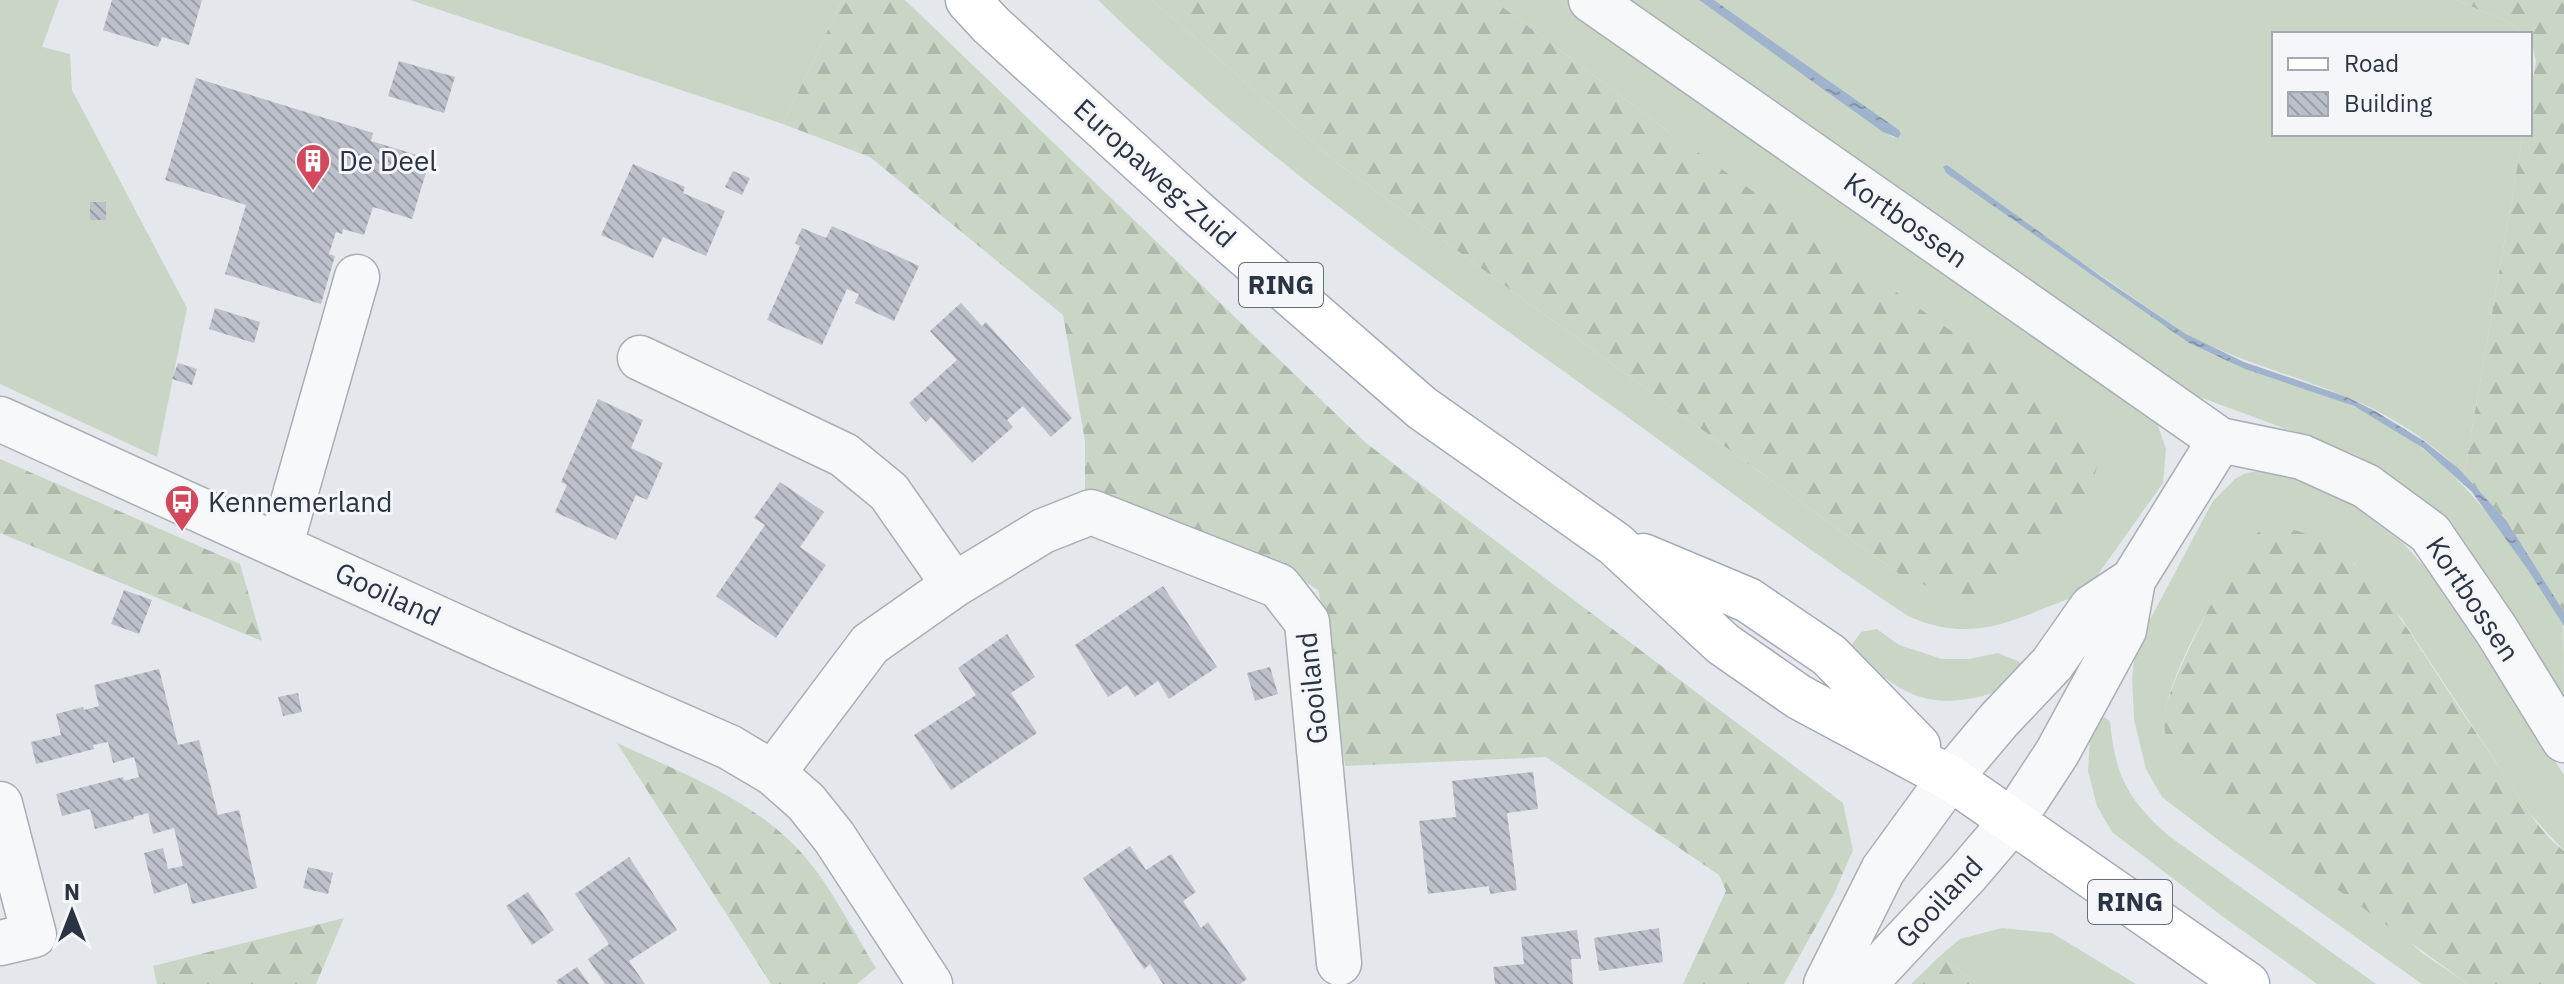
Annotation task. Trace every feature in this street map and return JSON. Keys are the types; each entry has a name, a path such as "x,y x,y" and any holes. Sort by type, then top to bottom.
{"main road":[{"name":"Europaweg-Zuid","path":"968,0 991,25 1195,211 1422,408 1615,544 1748,600 1829,655 1950,778 2247,984"}],"street":[{"name":"Kortbossen","path":"1591,0 2220,440 2302,457 2366,486 2430,533 2497,631 2564,740"},
{"path":"281,544 357,277"},
{"path":"640,358 844,455 889,492 954,585"},
{"name":"Gooiland","path":"0,419 281,544 505,649 729,747 773,773 806,802 834,837 919,980"},
{"path":"2013,820 2057,753 2124,630 2133,580 2220,440"},
{"name":"Gooiland","path":"773,773 870,644 954,585 1043,531 1091,512 1279,586 1307,622 1339,963"},
{"path":"1950,778 2052,664 2092,607 2133,580"},
{"name":"Gooiland","path":"1826,984 1883,870 1950,778"},
{"path":"0,804 34,935 0,943"},
{"name":"Gooiland","path":"1864,984 2013,820"}],"green space":[{"path":"0,0 59,0 42,47 70,54 72,90 187,308 157,457 0,384"},
{"path":"410,0 842,0 783,124"},
{"path":"842,0 905,0 1366,443 1843,803 1853,850 1834,894 1784,984 1683,984 1726,891 1719,875 1546,757 1345,766 1318,590 1292,572 1147,510 1098,492 1085,492 1085,441 1063,315 870,157 783,124"},
{"path":"1098,0 1152,0 1336,162 1902,576 1669,132 1493,0 1568,0 1625,44 2157,423 2166,449 2163,483 2089,587 2081,585 2073,597 2011,621 1972,629 1931,624 1908,616 1786,532 1335,203 1213,105"},
{"path":"1152,0 1493,0 1669,132 2079,421 2091,438 2098,463 2089,496 2049,548 2006,586 1979,594 1953,596 1902,576 1336,162"},
{"path":"1628,0 1699,0 1894,138 1899,130 1714,0 2456,0 2513,24 2521,32 2272,32 2272,136 2523,136 2464,475 2424,440 2379,412 2186,334 1943,167 1946,173 2189,343 2229,361 2353,406 2409,438 2433,457 2477,501 2558,613 2563,625 2564,704 2441,520 2418,496 2356,455 2178,389"},
{"path":"2456,0 2564,0 2564,612 2506,520 2464,475 2523,136 2532,136 2532,83 2536,62 2532,32 2521,32 2513,24"},
{"path":"0,459 240,564 262,641 0,533"},
{"path":"2258,471 2286,472 2352,504 2403,543 2440,584 2564,775 2564,851 2530,814 2402,619 2354,563 2249,543 2189,646 2165,711 2422,953 2468,984 2422,984 2162,797 2146,769 2134,719 2132,677 2136,646 2213,501 2235,479"},
{"path":"2277,527 2304,533 2329,545 2371,581 2390,603 2533,818 2564,851 2564,984 2468,984 2182,777 2166,739 2164,722 2169,698 2204,617 2235,563 2259,532"},
{"path":"1877,629 1899,645 1942,659 1969,659 1998,653 2027,665 2009,685 1987,695 1953,701 1921,697 1892,683 1848,650 1861,632"},
{"path":"2098,713 2110,721 2116,757 2126,786 2155,823 2376,984 2317,984 2112,832 2097,806 2088,771 2090,737"},
{"path":"617,743 721,792 769,823 810,863 876,968 857,984 771,984"},
{"path":"344,918 316,984 157,984 153,966"},
{"path":"2002,928 2052,933 2136,984 1978,984 1940,956 1960,939"},
{"path":"1940,956 1978,984 1911,984"}],"water":[{"path":"1699,0 1714,0 1901,134 1898,138 1883,132"},
{"path":"1947,165 2186,334 2244,362 2347,397 2424,441 2458,468 2506,520 2564,612 2564,626 2472,492 2423,448 2354,406 2245,369 2189,343 1946,173 1943,167"}],"building":[{"path":"112,0 202,0 189,45 162,37 158,47 103,30"},
{"path":"399,61 455,77 444,113 388,96"},
{"name":"De Deel","path":"196,78 373,133 371,141 430,159 412,219 373,207 364,235 343,229 342,234 336,232 329,254 335,256 321,304 225,274 246,205 165,180"},
{"path":"633,164 685,187 683,193 725,211 706,256 663,237 653,258 601,235"},
{"path":"733,171 750,178 742,195 725,187"},
{"path":"90,202 106,202 106,220 90,220"},
{"path":"832,226 919,266 894,321 855,303 859,294 847,289 822,345 767,320 800,246 795,243 802,228 826,238"},
{"path":"961,303 982,326 986,322 1072,418 1051,437 1023,406 1007,420 1013,427 972,463 931,417 926,422 909,403 957,360 930,331"},
{"path":"215,308 260,322 254,343 209,329"},
{"path":"178,363 197,369 192,385 172,379"},
{"path":"598,399 643,420 631,448 663,463 647,500 636,495 616,540 555,512 567,485 561,482"},
{"path":"780,482 824,512 800,547 826,565 776,638 716,596 765,525 754,518"},
{"path":"1163,586 1217,667 1169,699 1158,681 1135,697 1127,685 1108,697 1075,645"},
{"path":"124,590 152,600 139,634 111,624"},
{"path":"1007,634 1035,677 1011,693 1037,733 951,790 914,735 976,695 958,668"},
{"path":"1270,667 1278,694 1255,701 1247,673"},
{"path":"159,669 178,745 199,740 218,815 239,810 257,888 192,904 187,883 154,894 144,853 163,848 168,869 183,866 174,828 153,834 148,813 95,829 90,809 62,816 56,794 123,777 124,781 139,777 134,757 113,763 108,742 93,745 94,749 36,764 31,742 61,735 56,714 99,706 94,685"},
{"path":"298,693 302,712 283,716 278,697"},
{"path":"1533,772 1538,809 1507,813 1517,890 1490,894 1489,886 1428,894 1419,821 1456,817 1452,781"},
{"path":"1130,846 1146,870 1171,854 1196,892 1183,901 1201,928 1208,922 1247,979 1240,984 1163,984 1150,964 1144,969 1083,878"},
{"path":"629,857 677,930 629,961 645,984 605,984 588,959 609,944 575,894"},
{"path":"308,867 333,873 328,894 303,888"},
{"path":"528,892 554,930 532,945 506,906"},
{"path":"1659,928 1663,962 1599,971 1594,938"},
{"path":"1577,930 1581,959 1571,959 1573,984 1495,984 1493,967 1524,964 1521,937"},
{"path":"577,967 589,984 558,984 556,981"}],"place":[{"name":"De Deel","path":"313,192"},
{"name":"Kennemerland","path":"182,533"}]}
